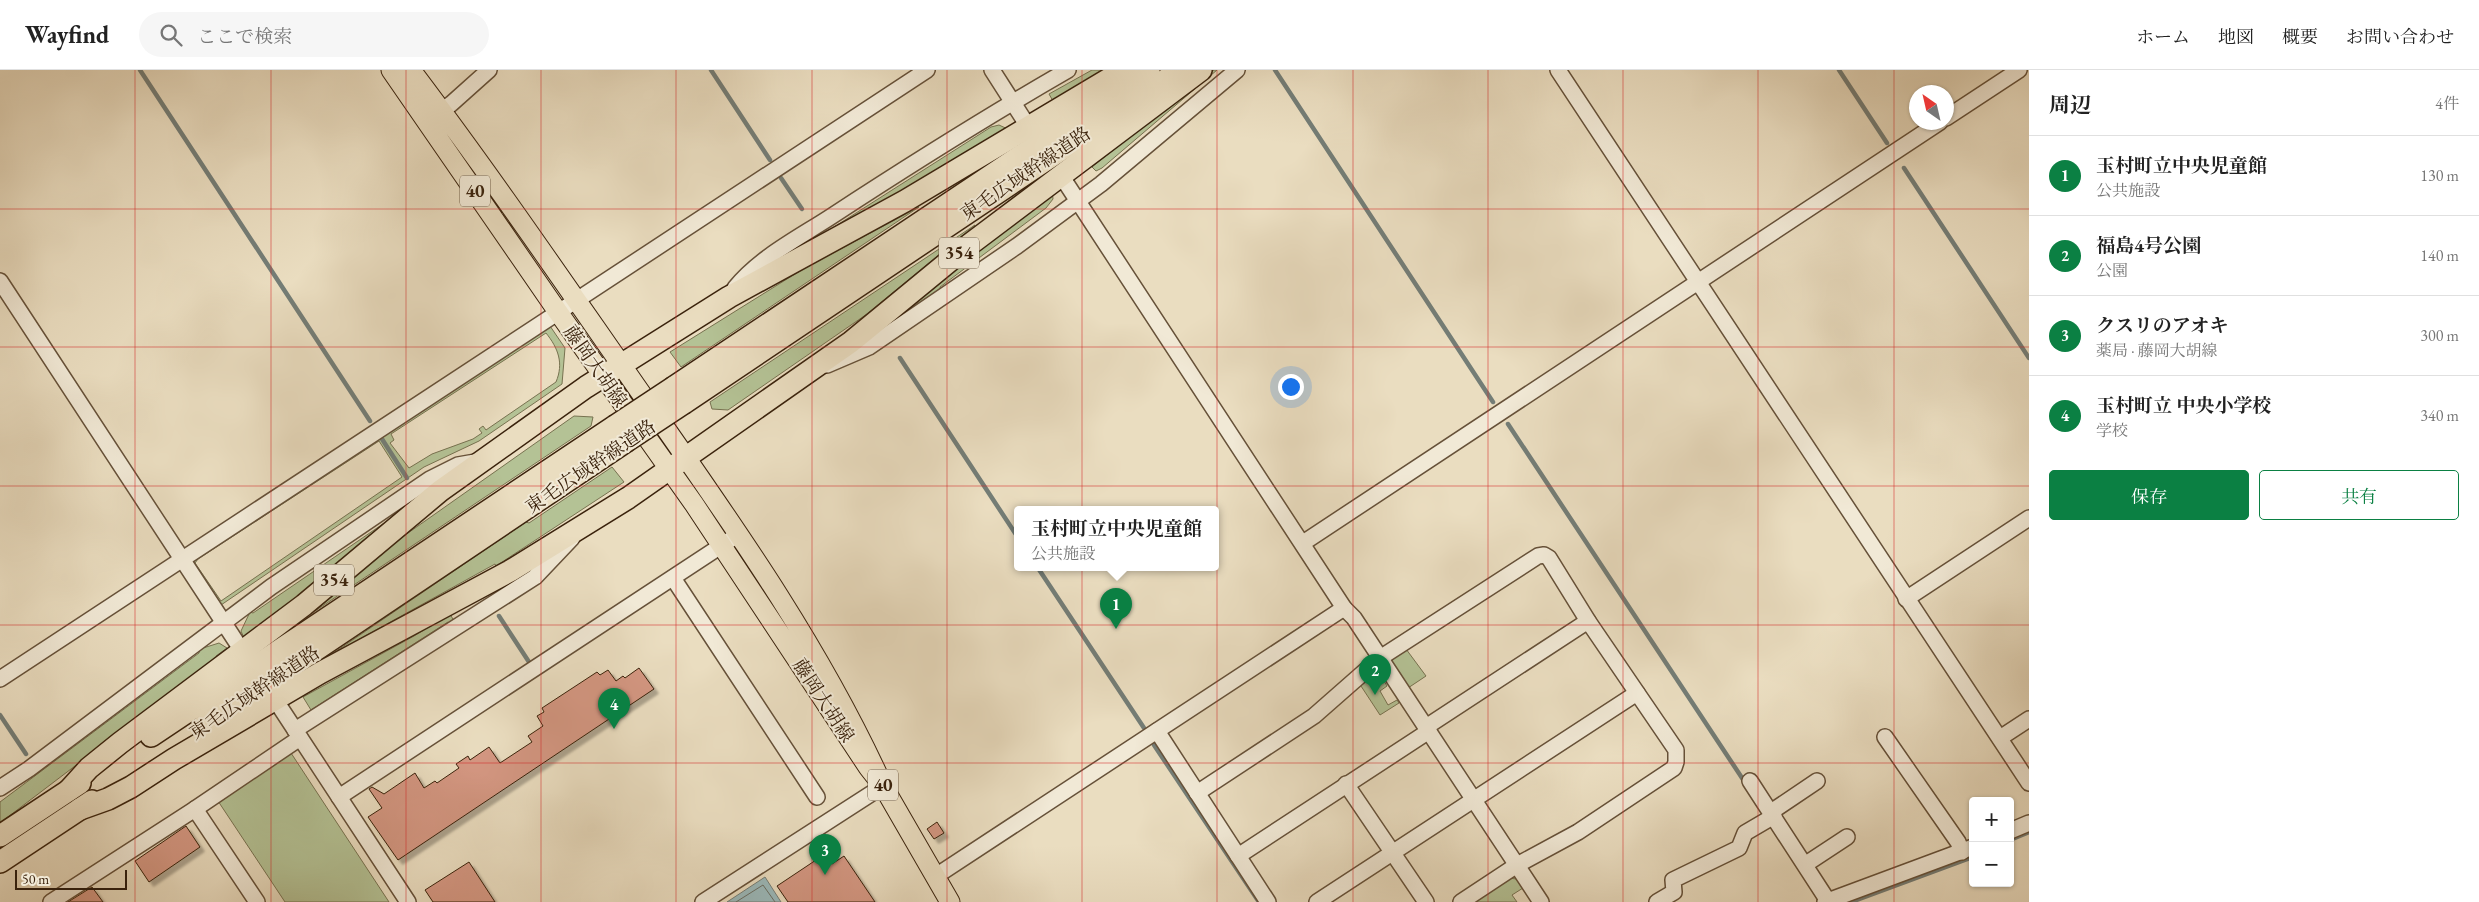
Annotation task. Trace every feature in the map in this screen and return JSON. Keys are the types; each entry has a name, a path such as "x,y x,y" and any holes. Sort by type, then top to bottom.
{"highway":[{"name":"354","path":"69,790 88,768 120,742 304,605 440,491 729,297 906,201 1124,70"},
{"name":"東毛広域幹線道路","path":"679,395 1149,70"},
{"name":"東毛広域幹線道路","path":"0,836 1179,70"},
{"name":"354","path":"80,809 108,799 131,787 189,750 320,673 510,571 578,531 651,482 674,461 811,370 882,318 969,245 1201,70"},
{"name":"東毛広域幹線道路","path":"0,862 80,809 620,434"}],"main road":[{"name":"藤岡大胡線","path":"391,70 473,154 488,188 520,244 566,307 620,370 674,461"},
{"name":"藤岡大胡線","path":"411,70 434,116 566,307"},
{"name":"藤岡大胡線","path":"620,370 674,461 731,539 780,595 817,658 883,786 950,902"},
{"name":"藤岡大胡線","path":"731,539 821,693 868,767 883,786"}],"street":[{"path":"434,116 490,70"},
{"path":"0,679 927,70"},
{"path":"992,70 1026,123"},
{"path":"729,297 738,285 763,261 966,128 1068,70"},
{"path":"811,370 847,358 869,348 1017,246 1101,184 1237,70"},
{"path":"1558,70 1906,600 1963,686 1971,693 2029,783"},
{"path":"1954,113 2019,70"},
{"path":"1302,542 1928,130"},
{"path":"1064,180 1344,608 1428,729 1541,902"},
{"path":"0,281 237,643"},
{"path":"0,788 29,769 223,622 430,479 458,465 485,461"},
{"path":"1906,600 2029,518"},
{"path":"51,902 195,809 298,734 535,576 559,554 578,531"},
{"path":"339,797 731,539"},
{"path":"1197,793 1314,716 1380,658 1538,556 1544,555 1549,558 1588,621 1676,750 1676,762 1674,768 1578,832 1516,864 1461,902"},
{"path":"673,578 817,797"},
{"path":"936,876 1344,608"},
{"path":"1238,856 1588,621"},
{"path":"1317,902 1637,692"},
{"path":"278,704 408,902"},
{"path":"2000,738 2029,719"},
{"path":"1157,731 1268,902"},
{"path":"1885,737 1958,842 1968,849"},
{"path":"1750,781 1806,864 1827,901 1968,849"},
{"path":"1657,902 1674,892 1673,880 1739,848 1745,833 1817,781"},
{"path":"1346,784 1426,902"},
{"path":"703,902 883,786"},
{"path":"195,809 257,902"},
{"path":"2014,829 2029,823"},
{"path":"1806,864 1847,837"}],"green space":[{"path":"1092,70 1102,70 1053,101 1049,94"},
{"path":"1214,70 1217,70 1102,168 1096,171 1092,167"},
{"path":"999,125 1012,131 776,264 991,127"},
{"path":"1052,189 1053,199 1046,208 940,287 941,291 870,338"},
{"path":"919,207 681,367 670,352 803,269"},
{"path":"975,225 867,314 728,410 712,409 710,402"},
{"path":"550,326 565,348 562,384 479,441 424,467 221,605 193,565 194,559","holes":["546,333 557,350 560,362 556,382 486,430 483,426 479,429 482,433 473,439 432,454 409,468 390,443 394,440 391,434","379,441 402,477 221,601 195,563 198,559"]},
{"path":"574,416 593,417 591,426 315,611 391,545"},
{"path":"612,467 624,482 496,566 495,564 329,656 526,522 529,523"},
{"path":"432,486 293,602 244,638 241,631 250,612 253,613 393,517 392,515"},
{"path":"450,614 454,621 450,624 448,622 311,710 303,697"},
{"path":"219,643 227,648 216,656 217,658 0,823 0,802 199,653 200,649"},
{"path":"1406,649 1426,676 1405,690 1390,669 1393,657"},
{"path":"1368,674 1381,676 1387,686 1380,691 1388,705 1397,700 1399,703 1380,715 1359,683"},
{"path":"291,753 389,902 285,902 218,801"},
{"path":"1508,878 1517,879 1523,888 1512,895 1517,902 1472,902"}],"water":[{"path":"765,877 781,902 727,902"}],"building":[{"path":"639,668 654,689 398,860 368,817 382,808 369,789 372,787 384,794 415,773 424,788 435,781 437,783 459,768 456,764 468,756 470,760 489,747 500,763 532,742 528,736 543,726 537,716 544,712 542,708 597,672 600,675 608,670 616,681 623,676 625,678"},
{"path":"937,822 944,833 934,839 927,829"},
{"path":"186,826 200,847 149,882 135,861"},
{"path":"825,854 832,864 844,856 875,902 788,902 777,886"},
{"path":"469,862 495,902 433,902 425,890"},
{"path":"92,887 103,902 68,902"}],"waterway":[{"path":"140,70 370,421"},
{"path":"711,70 770,160"},
{"path":"1275,70 1493,402"},
{"path":"1839,70 1887,143"},
{"path":"1904,168 2029,358"},
{"path":"781,178 802,209"},
{"path":"900,358 1014,531"},
{"path":"1508,424 1746,784"},
{"path":"382,439 407,478"},
{"path":"1040,571 1144,728"},
{"path":"499,616 529,662"},
{"path":"0,715 26,754"},
{"path":"1154,745 1259,902"},
{"path":"2014,838 2029,832"},
{"path":"1851,902 1969,858"}],"place":[{"name":"玉村町立中央児童館","path":"1116,629"},
{"name":"福島4号公園","path":"1375,695"},
{"name":"玉村町立 中央小学校","path":"614,729"},
{"name":"クスリのアオキ","path":"825,875"}]}
